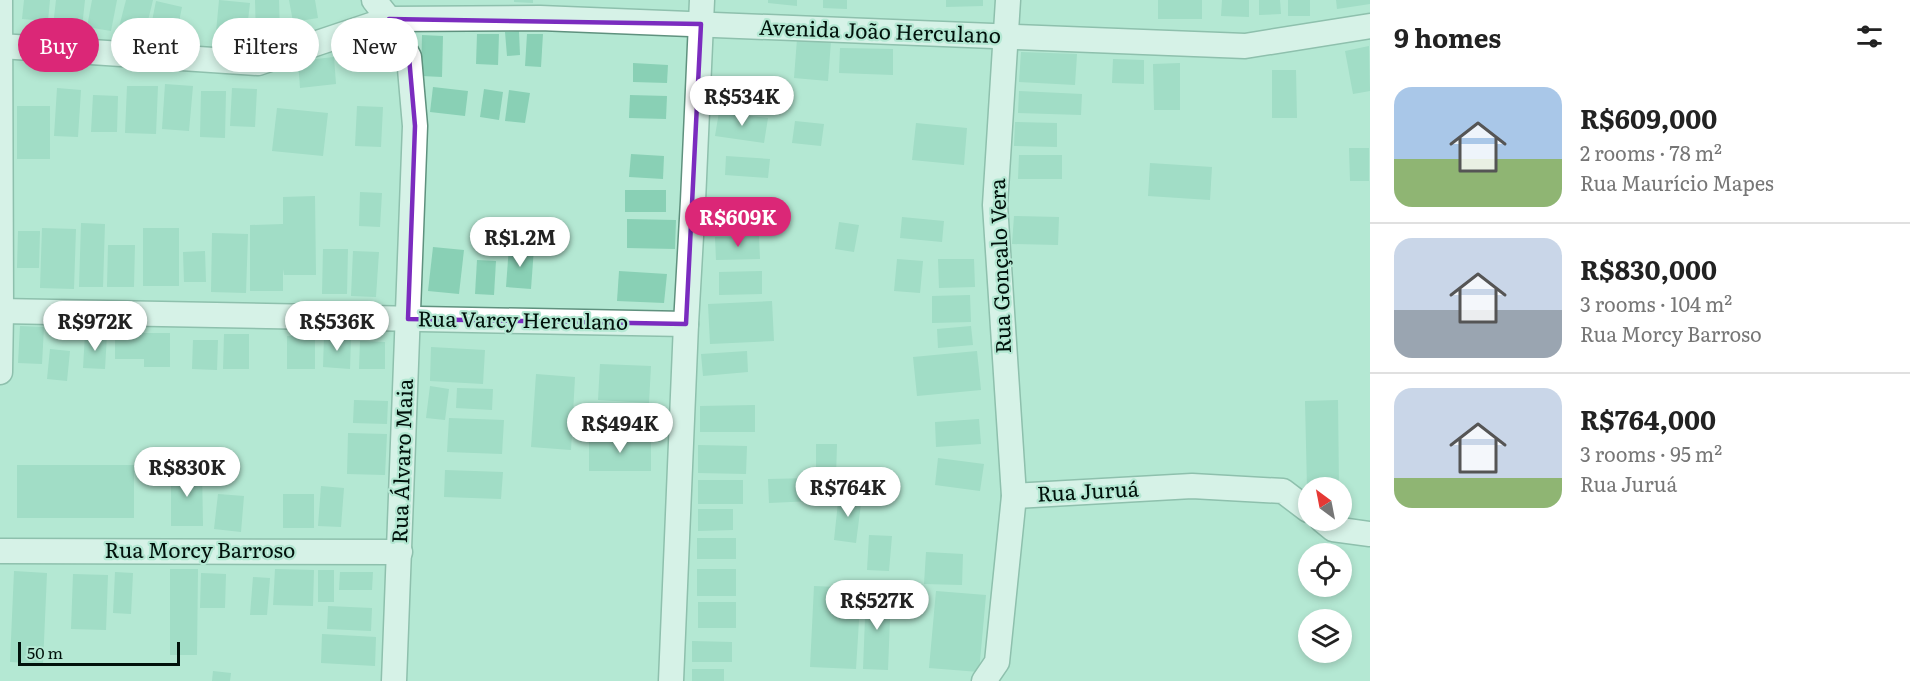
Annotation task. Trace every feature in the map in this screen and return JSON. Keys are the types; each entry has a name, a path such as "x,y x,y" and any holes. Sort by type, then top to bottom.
{"street":[{"path":"0,0 0,372"},
{"name":"Rua Álvaro Maia","path":"374,0 388,18"},
{"path":"671,681 702,0"},
{"name":"Rua Gonçalo Vera","path":"1008,0 995,205 1014,496"},
{"name":"Avenida João Herculano","path":"418,19 540,18 1245,46 1370,26"},
{"name":"Avenida João Herculano","path":"0,46 258,63 331,38"},
{"name":"Rua Álvaro Maia","path":"394,681 415,126 410,72"},
{"name":"Rua Varcy Herculano","path":"1,311 686,324"},
{"name":"Rua Juruá","path":"984,681 996,662 1014,496 1192,486 1283,490 1298,502"},
{"path":"1348,531 1370,534"},
{"name":"Rua Morcy Barroso","path":"0,551 400,552"}],"highlighted area":[{"path":"389,19 701,24 686,324 408,319 415,126 409,57"}],"building":[{"path":"24,0 50,0 48,18 22,18"},
{"path":"56,0 85,0 83,18 54,18"},
{"path":"92,0 117,0 114,18 111,18 111,31 99,29 99,18 89,18"},
{"path":"126,0 153,0 149,18 121,18"},
{"path":"219,0 250,3 248,18 217,18"},
{"path":"255,0 279,0 279,18 255,18"},
{"path":"289,0 315,0 318,18 292,18"},
{"path":"514,0 533,0 533,3 514,2"},
{"path":"768,0 797,0 797,6 768,3"},
{"path":"823,0 847,0 847,9 823,8"},
{"path":"946,0 983,0 983,6 946,7"},
{"path":"1158,0 1202,0 1202,19 1158,19"},
{"path":"1222,0 1249,0 1249,17 1221,16"},
{"path":"1259,0 1280,0 1281,14 1259,15"},
{"path":"1288,0 1310,0 1310,16 1288,16"},
{"path":"1336,0 1370,0 1370,4 1337,9"},
{"path":"156,1 182,7 180,18 153,18"},
{"path":"519,31 520,55 507,56 505,32"},
{"path":"477,34 499,34 498,65 476,64"},
{"path":"527,34 543,34 541,67 525,66"},
{"path":"422,35 443,36 442,77 421,76"},
{"path":"797,39 831,41 828,81 794,78"},
{"path":"1369,46 1370,91 1353,94 1345,51"},
{"path":"840,48 893,49 893,75 839,73"},
{"path":"1021,52 1077,54 1075,85 1019,82"},
{"path":"331,57 331,72 335,72 336,84 300,88 299,72 319,72 319,59"},
{"path":"1113,59 1144,60 1144,84 1112,83"},
{"path":"633,63 668,65 667,83 633,82"},
{"path":"1180,63 1180,110 1154,110 1153,64"},
{"path":"1272,70 1296,70 1297,118 1272,118"},
{"path":"724,76 764,80 761,111 720,107"},
{"path":"165,84 193,86 189,131 162,129"},
{"path":"127,86 158,86 156,134 125,133"},
{"path":"433,87 468,91 465,116 430,112"},
{"path":"57,88 81,90 78,137 54,136"},
{"path":"232,88 257,89 255,127 230,126"},
{"path":"484,89 503,92 499,120 480,117"},
{"path":"509,90 530,93 525,123 505,121"},
{"path":"201,91 226,91 225,138 200,137"},
{"path":"1019,91 1082,94 1081,115 1018,113"},
{"path":"93,95 118,96 117,132 91,132"},
{"path":"630,95 667,96 666,119 629,118"},
{"path":"17,106 50,106 50,159 17,159"},
{"path":"357,106 383,107 381,147 355,146"},
{"path":"277,108 328,113 323,156 272,151"},
{"path":"719,112 768,118 764,143 715,136"},
{"path":"795,121 824,124 821,146 792,143"},
{"path":"1015,122 1057,123 1057,147 1014,146"},
{"path":"916,123 967,128 964,165 912,160"},
{"path":"1349,148 1369,148 1369,181 1350,181"},
{"path":"631,154 664,156 663,179 629,177"},
{"path":"1019,155 1062,155 1062,179 1018,179"},
{"path":"726,156 770,159 768,178 725,175"},
{"path":"1150,163 1212,167 1210,200 1148,196"},
{"path":"625,190 666,190 666,212 625,212"},
{"path":"360,192 382,193 380,227 359,226"},
{"path":"315,196 316,275 284,275 283,269 283,291 250,291 250,225 283,224 283,197"},
{"path":"721,199 756,201 755,225 720,224"},
{"path":"1014,216 1059,217 1058,245 1012,244"},
{"path":"902,217 944,221 942,242 900,238"},
{"path":"627,219 676,220 675,249 627,248"},
{"path":"839,222 859,225 854,252 835,249"},
{"path":"81,223 105,224 103,287 79,287"},
{"path":"42,228 76,229 74,289 40,288"},
{"path":"143,228 179,228 179,286 143,286"},
{"path":"18,231 40,231 39,268 17,268"},
{"path":"212,233 248,234 246,293 211,292"},
{"path":"759,236 760,259 716,260 715,237"},
{"path":"108,245 135,245 134,287 107,287"},
{"path":"509,246 534,248 531,289 506,287"},
{"path":"433,247 464,250 459,294 428,291"},
{"path":"323,249 348,249 347,294 322,294"},
{"path":"205,251 206,282 184,282 183,252"},
{"path":"353,251 379,252 376,297 351,296"},
{"path":"897,259 923,261 920,293 894,291"},
{"path":"938,259 974,259 975,287 939,288"},
{"path":"477,260 496,261 494,295 475,294"},
{"path":"619,271 667,274 664,303 617,301"},
{"path":"762,271 762,294 719,295 719,272"},
{"path":"970,295 971,322 932,323 932,296"},
{"path":"772,301 774,341 710,344 708,304"},
{"path":"20,326 44,327 42,364 18,363"},
{"path":"971,326 973,345 938,348 937,329"},
{"path":"115,333 170,333 170,367 144,367 144,359 115,359"},
{"path":"85,334 107,335 105,369 83,368"},
{"path":"224,334 249,334 249,369 223,369"},
{"path":"287,336 315,336 315,369 287,369"},
{"path":"324,336 351,337 350,369 323,367"},
{"path":"193,340 218,340 217,370 192,369"},
{"path":"360,341 385,342 385,369 359,369"},
{"path":"431,347 485,350 483,384 430,381"},
{"path":"50,349 70,351 67,381 47,379"},
{"path":"747,351 748,372 703,376 701,354"},
{"path":"977,351 981,390 917,396 913,357"},
{"path":"600,364 651,366 649,403 598,400"},
{"path":"536,374 575,377 571,450 531,447"},
{"path":"430,386 449,389 445,420 426,418"},
{"path":"457,388 493,389 492,410 456,408"},
{"path":"354,400 388,401 387,424 353,423"},
{"path":"1338,400 1339,477 1307,477 1305,401"},
{"path":"755,405 755,432 700,432 700,406"},
{"path":"449,418 504,420 502,454 447,452"},
{"path":"979,419 981,444 936,447 935,422"},
{"path":"348,433 387,434 385,475 347,474"},
{"path":"651,437 651,471 589,471 589,438"},
{"path":"816,444 837,444 836,476 816,476"},
{"path":"698,445 747,446 746,474 698,473"},
{"path":"938,458 984,464 980,491 935,485"},
{"path":"17,465 134,465 134,518 17,518"},
{"path":"171,469 202,469 203,526 171,526"},
{"path":"445,470 503,472 501,499 444,497"},
{"path":"812,478 813,501 769,503 768,479"},
{"path":"698,480 743,480 743,504 698,504"},
{"path":"321,486 344,488 341,527 318,526"},
{"path":"839,493 862,496 856,543 834,540"},
{"path":"218,494 244,496 241,532 214,529"},
{"path":"283,494 314,494 314,528 283,528"},
{"path":"698,509 733,509 733,530 698,531"},
{"path":"869,535 892,536 889,571 867,570"},
{"path":"697,538 736,538 736,559 697,559"},
{"path":"926,552 963,554 962,585 924,584"},
{"path":"170,569 198,569 197,655 170,655"},
{"path":"275,569 314,570 313,606 273,605"},
{"path":"697,569 736,569 736,596 697,596"},
{"path":"318,570 334,570 334,602 318,602"},
{"path":"14,571 47,573 43,664 10,662"},
{"path":"115,572 133,573 131,614 113,613"},
{"path":"340,572 373,572 372,590 339,590"},
{"path":"201,573 226,574 225,608 200,608"},
{"path":"73,574 108,575 106,630 71,629"},
{"path":"253,577 270,578 267,615 250,615"},
{"path":"814,586 861,588 856,669 810,667"},
{"path":"936,591 986,595 979,672 929,668"},
{"path":"866,593 891,593 888,670 863,669"},
{"path":"698,602 736,602 736,628 698,628"},
{"path":"328,606 372,608 371,631 327,629"},
{"path":"322,634 376,637 375,666 321,663"},
{"path":"692,641 732,642 732,662 692,662"},
{"path":"692,669 724,669 724,681 692,681"},
{"path":"213,671 231,673 230,681 212,681"}]}
